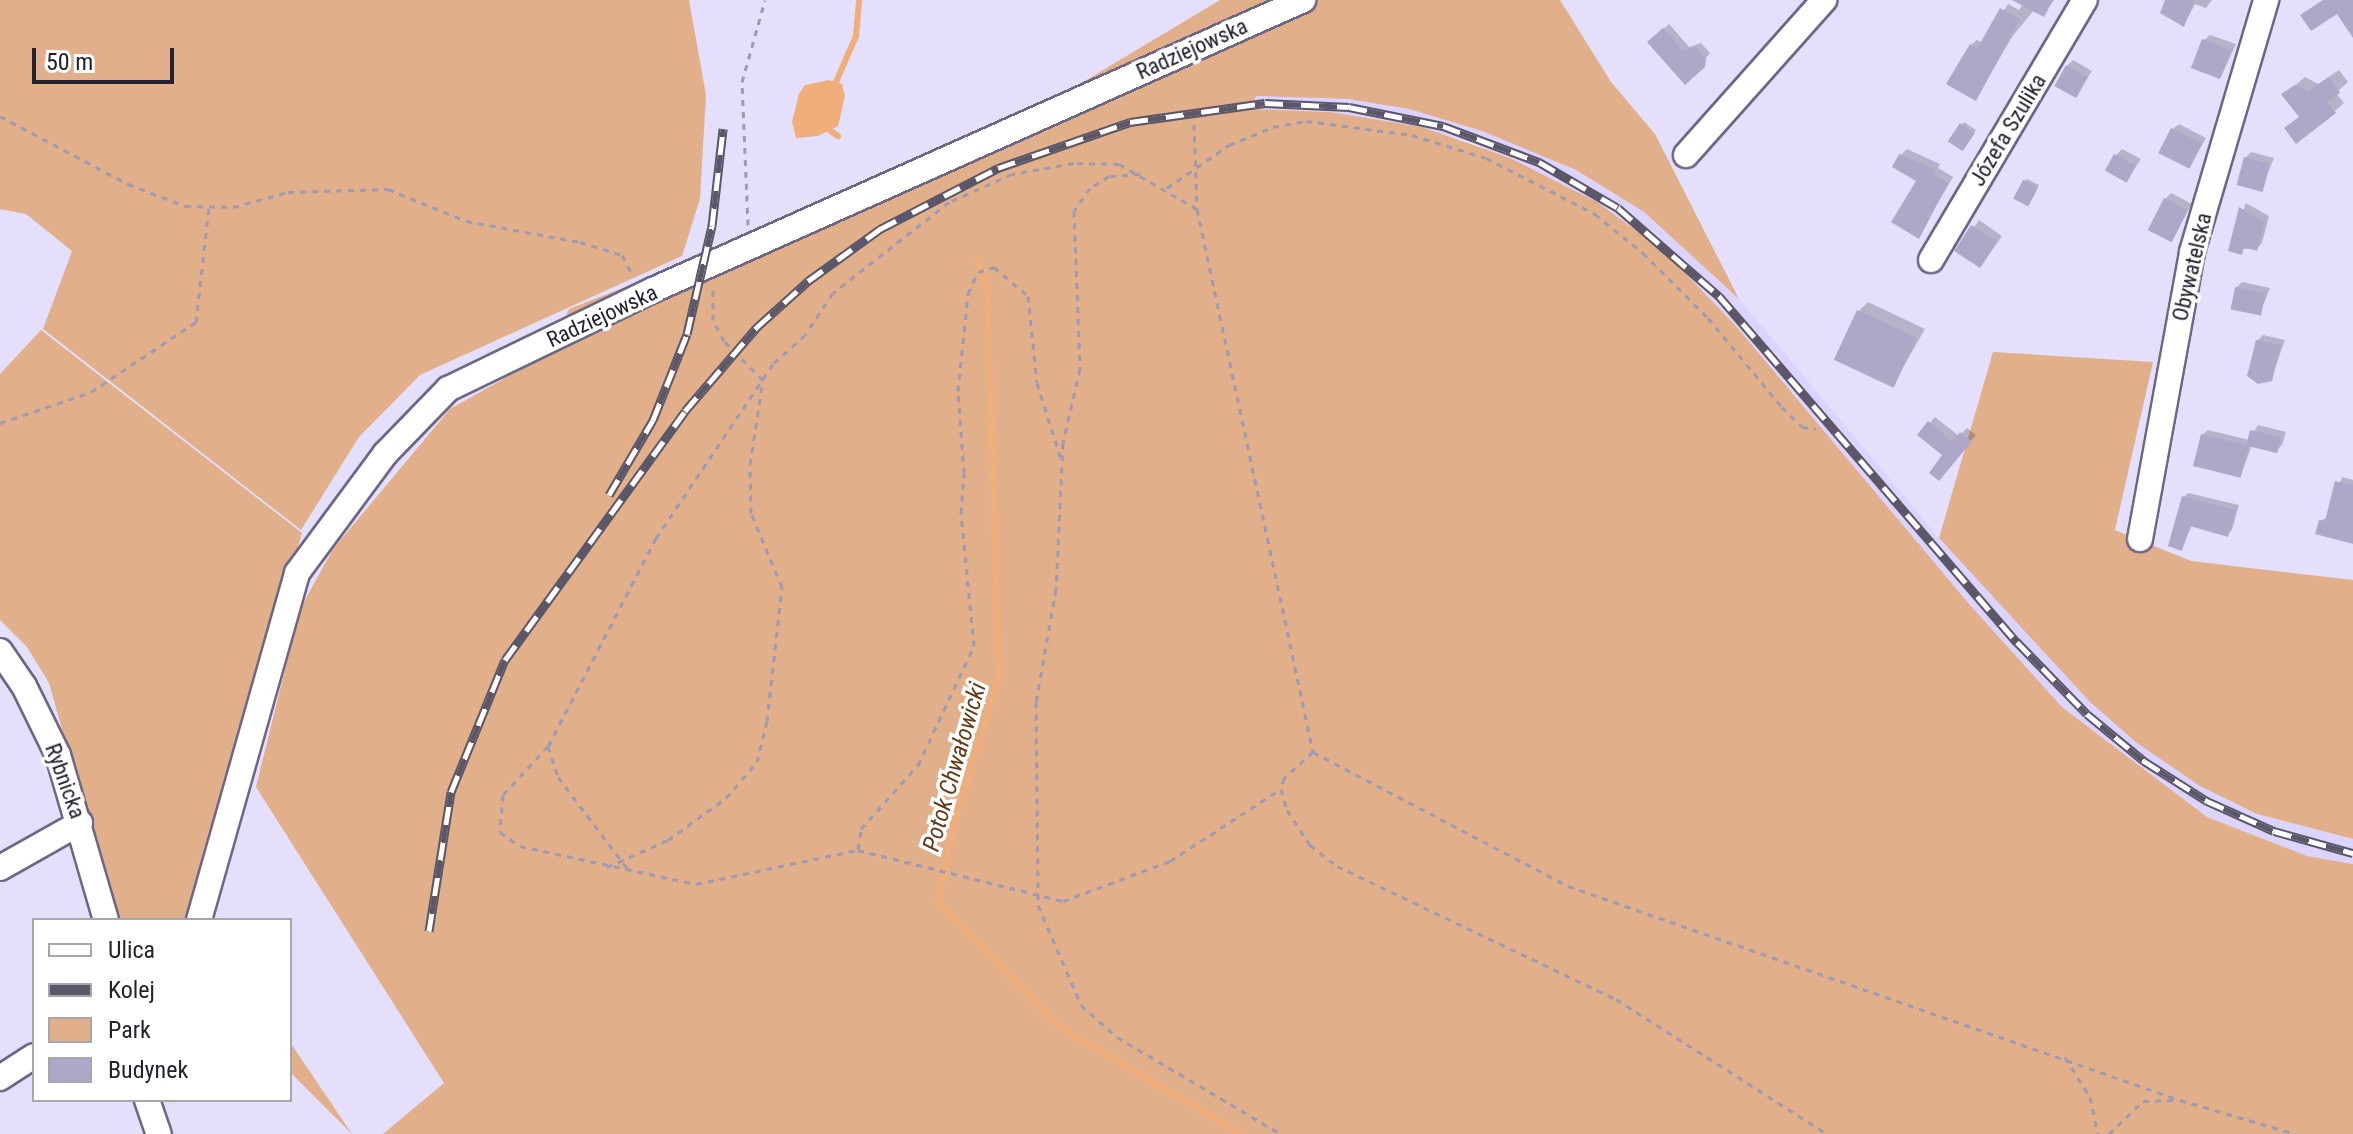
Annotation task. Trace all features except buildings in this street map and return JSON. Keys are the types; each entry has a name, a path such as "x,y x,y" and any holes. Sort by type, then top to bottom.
{"street":[{"name":"Radziejowska","path":"200,918 297,573 329,523 385,454 448,389 642,296 753,249 1303,0"},
{"path":"1686,155 1824,0"},
{"name":"Józefa Szulika","path":"1931,260 2085,0"},
{"name":"Obywatelska","path":"2140,539 2192,252 2266,0"},
{"name":"Rybnicka","path":"0,651 24,686 58,755 105,918"},
{"path":"0,868 80,823"},
{"path":"0,1078 32,1057"},
{"path":"148,1102 159,1134"}],"path":[{"path":"753,249 742,82 765,0"},
{"path":"0,116 128,184 185,206 233,207 288,192 388,189 466,221 580,242 622,255 642,296"},
{"path":"1166,189 1196,171 1229,145 1273,127 1306,121 1412,135 1486,158 1595,214 1643,253 1708,318 1792,417 1802,427 1816,429"},
{"path":"1194,124 1197,209 1313,752"},
{"path":"1197,209 1142,174 1102,162 1012,174 949,202 833,293 805,335 763,380 656,538 548,746 503,795 500,832 520,846 696,884 858,850 1063,901 1170,861 1281,789"},
{"path":"1142,174 1109,176 1090,188 1074,211 1080,369 1063,463 1056,589 1036,702 1038,895 1061,968 1081,1005 1117,1037 1281,1134"},
{"path":"0,423 91,392 196,322 209,206"},
{"path":"715,265 713,320 724,341 763,380"},
{"path":"858,850 861,829 918,765 974,646 961,513 958,378 968,294 983,269 994,267 1008,274 1028,296 1043,409 1063,463"},
{"path":"607,867 696,824 757,762 767,721 782,587 751,513 750,464 763,380"},
{"path":"548,746 558,777 630,872"},
{"path":"1313,752 1284,778 1281,789 1287,810 1310,845 1337,866 1616,999 1827,1134"},
{"path":"1313,752 1568,886 2065,1057 2180,1100 2296,1134"},
{"path":"2065,1057 2090,1097 2098,1134"},
{"path":"2109,1134 2143,1101 2180,1100"}],"shaded area":[{"path":"829,80 842,84 845,96 838,126 818,136 796,138 792,122 799,94 805,85"},
{"path":"1255,96 1348,99 1409,109 1482,131 1576,170 1644,212 1739,299 1939,538 2090,702 2200,786 2257,814 2353,839 2353,864 2307,856 2207,817 2062,707 1970,605 1735,325 1664,251 1471,141 1330,112 1251,109 424,884"}],"green space":[{"path":"0,0 689,0 706,95 700,199 682,256 420,375 359,437 301,530 43,329 72,251 26,214 0,209"},
{"path":"1220,0 1560,0 1611,82 1655,134 1739,299 1644,212 1576,170 1482,131 1409,109 1348,99 1256,96 1251,109 1330,112 1422,127 1510,158 1597,202 1664,251 1735,325 1970,605 2062,707 2207,817 2307,856 2353,864 2353,1134 383,1134 444,1083 256,787 300,609 333,549 450,409 551,352 569,309 714,252 1053,100"},
{"path":"41,330 302,533 189,918 115,918 49,683 27,647 0,620 0,374"},
{"path":"1993,352 2153,362 2115,530 2191,561 2353,580 2353,839 2257,814 2200,786 2137,743 2090,702 1939,538"},
{"path":"292,1045 352,1134 292,1074"}],"waterway":[{"name":"Potok Chwałowicki","path":"833,89 856,36 859,0"},
{"name":"Potok Chwałowicki","path":"825,127 838,136"},
{"name":"Potok Chwałowicki","path":"977,259 987,284 999,678 954,824 938,902 1060,1027 1241,1134"}],"railway":[{"path":"429,931 451,792 505,660 685,411 757,327 808,281 880,229 998,168 1130,122 1265,103 1349,107 1443,126 1539,162 1618,208 1719,296 2017,642 2087,714 2144,761 2207,801 2274,831 2353,853"},
{"path":"609,495 653,420 687,334 712,226 723,129"}]}
